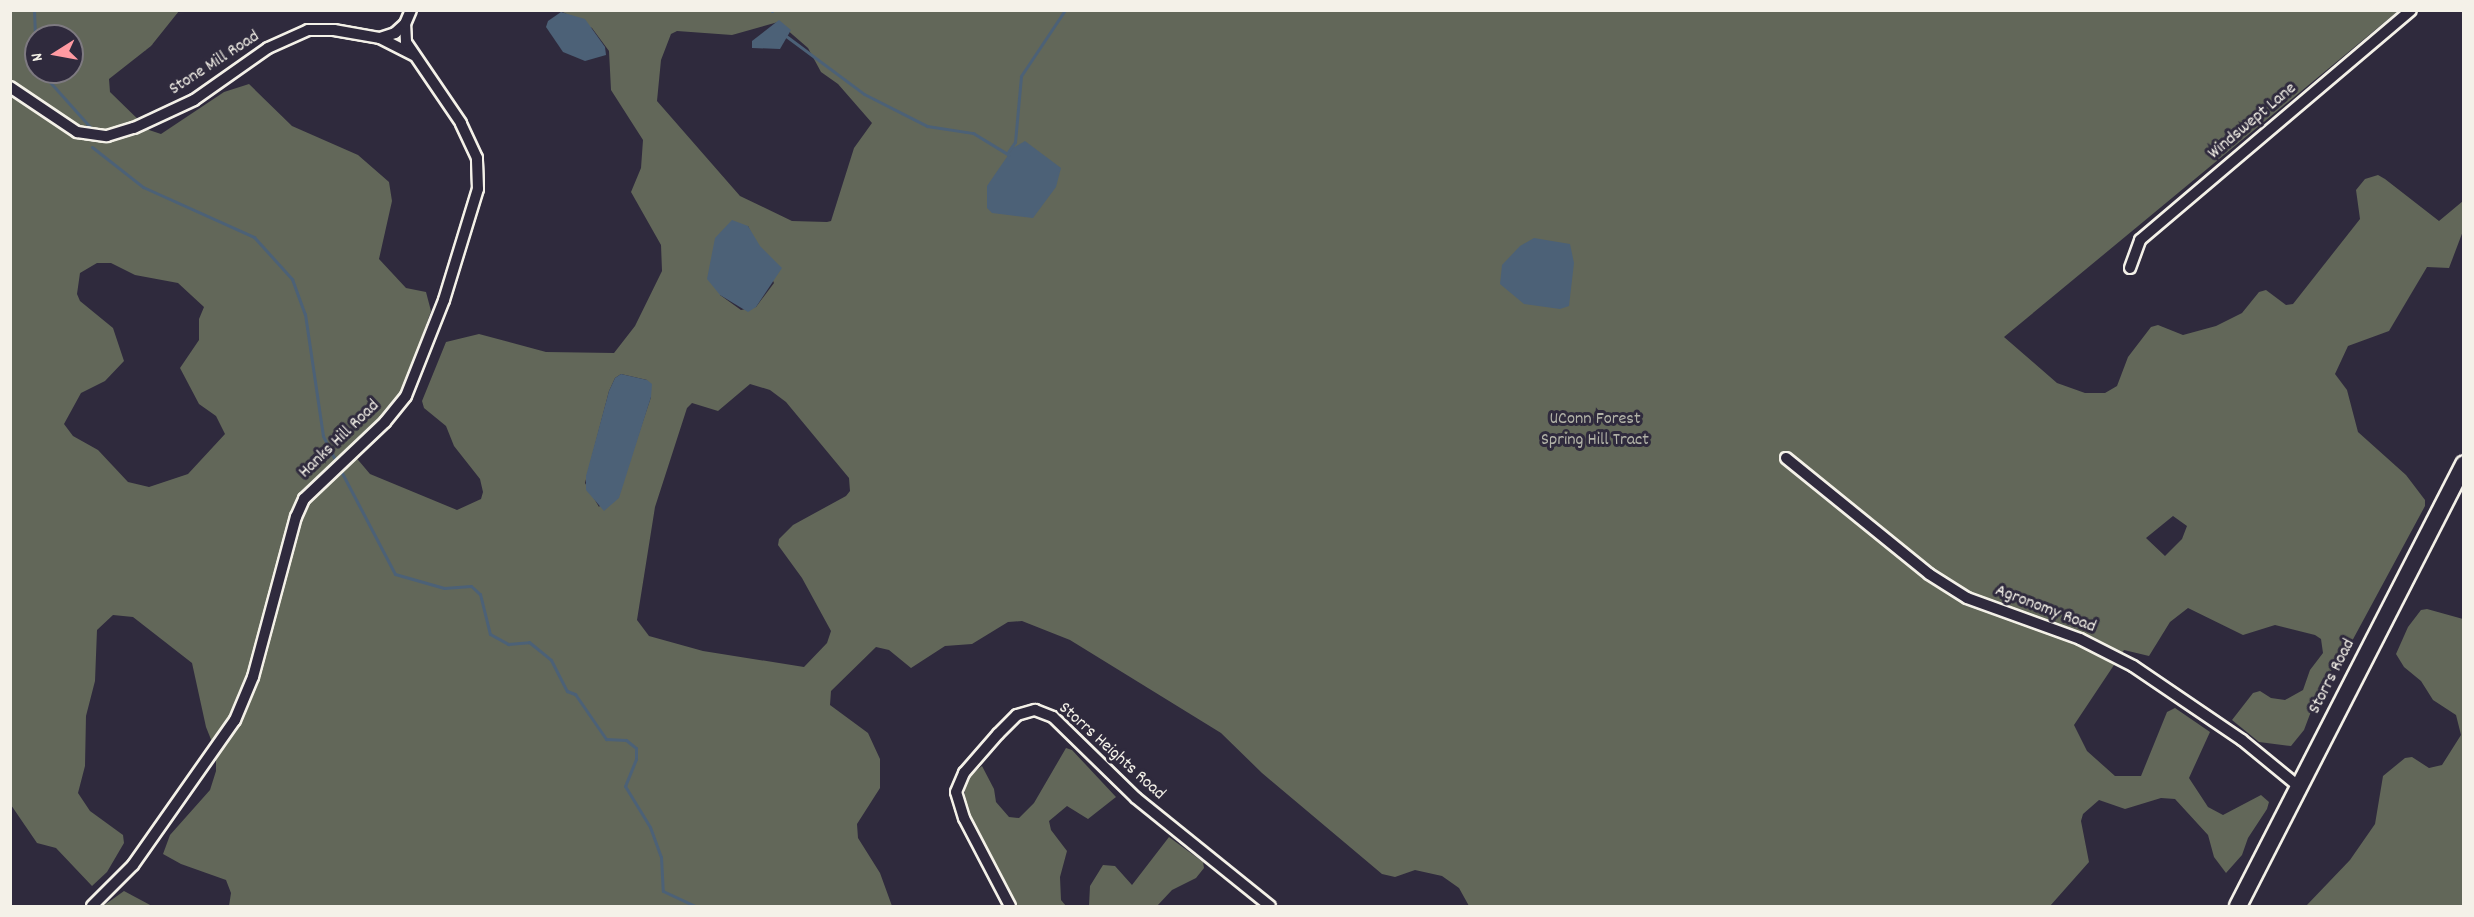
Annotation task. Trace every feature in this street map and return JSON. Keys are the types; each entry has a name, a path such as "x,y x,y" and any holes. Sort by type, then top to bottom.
{"main road":[{"name":"Storrs Road","path":"2238,906 2463,465"}],"street":[{"path":"380,38 399,31 411,10"},
{"name":"Windswept Lane","path":"2130,268 2140,240 2411,10"},
{"name":"Hanks Hill Road","path":"92,906 133,865 235,720 253,677 296,517 304,499 385,422 406,396 444,300 478,189 477,158 461,123 406,42 405,24"},
{"name":"Stone Mill Road","path":"10,87 77,132 107,136 135,128 194,100 268,48 298,33 327,29 380,38 413,55"},
{"name":"Agronomy Road","path":"1786,458 1929,574 1967,598 2080,639 2133,666 2242,740 2298,786"},
{"name":"Storrs Heights Road","path":"1010,906 964,818 956,792 964,772 998,734 1017,715 1035,710 1053,717 1136,798 1270,906"}],"green space":[{"name":"UConn Forest Spring Hill Tract","path":"11,11 179,11 151,46 109,79 110,92 149,130 161,134 224,92 249,84 292,126 358,155 389,182 392,201 379,259 406,288 426,292 431,311 405,385 387,413 348,448 370,474 457,510 481,499 483,492 480,479 454,446 446,426 424,408 422,401 446,342 479,334 546,352 614,353 635,326 662,271 661,245 631,192 641,168 643,140 611,90 609,51 592,28 561,11 2398,11 2004,337 2057,383 2085,393 2105,393 2117,386 2128,357 2151,327 2158,325 2183,335 2216,326 2242,313 2259,292 2266,290 2286,305 2293,304 2360,219 2356,190 2365,179 2378,175 2439,221 2463,201 2463,231 2449,268 2427,267 2389,331 2348,346 2335,374 2347,390 2358,432 2406,475 2425,500 2425,506 2351,643 2321,685 2304,730 2291,746 2259,742 2232,720 2253,693 2260,691 2271,698 2285,700 2303,690 2310,670 2323,653 2321,639 2315,635 2275,625 2243,635 2188,608 2170,622 2149,656 2124,650 2074,725 2087,751 2115,776 2141,776 2167,712 2175,708 2210,732 2189,778 2208,807 2223,815 2261,795 2269,802 2248,838 2242,855 2226,873 2214,857 2208,835 2175,799 2161,798 2125,809 2099,800 2083,814 2081,821 2089,862 2050,906 1469,906 1459,888 1442,876 1415,870 1395,877 1382,874 1262,773 1221,733 1070,640 1022,621 1008,622 972,644 945,646 911,668 889,650 876,647 831,691 830,705 868,733 880,759 880,788 857,824 858,838 880,873 892,906 229,906 231,893 226,880 181,864 163,854 170,835 210,790 216,771 216,752 206,727 192,663 133,617 113,615 97,630 95,681 86,716 85,766 78,793 90,811 123,835 124,843 107,872 92,886 56,848 37,843 11,805","holes":["778,22 808,48 821,72 838,84 872,123 854,148 831,221 792,221 740,196 657,101 661,60 671,34 677,31 732,35","748,226 774,283 756,307 741,310 720,295","97,263 111,263 135,275 178,283 204,307 199,319 199,340 180,368 199,404 216,416 225,434 188,474 149,487 128,482 98,450 73,436 64,424 81,393 105,381 124,361 113,328 80,301 77,294 80,273","621,374 647,380 651,397 628,466 599,507 585,483 609,391 615,378","750,384 770,390 786,402 849,478 850,491 846,496 793,525 779,539 778,545 802,578 831,631 827,643 804,667 703,651 649,636 637,620 655,507 687,408 692,403 718,411","2173,516 2187,526 2182,539 2165,556 2146,538"]},
{"path":"2427,609 2463,619 2463,906 2306,906 2350,860 2375,824 2383,776 2405,758 2412,757 2429,768 2442,765 2461,735 2456,715 2433,700 2421,681 2404,667 2396,654 2408,627 2421,610"},
{"path":"1066,748 1072,750 1116,797 1088,819 1067,806 1049,821 1051,830 1067,851 1060,877 1061,900 1066,906 1016,906 968,816 964,799 966,779 982,766 994,789 996,802 1009,817 1019,818 1034,803"},
{"path":"1169,837 1203,862 1204,868 1196,878 1172,890 1157,906 1089,906 1090,886 1103,865 1115,866 1132,885"},
{"path":"124,891 152,906 103,906"}],"water":[{"path":"561,12 585,19 605,47 606,55 585,61 563,52 546,27 548,21"},
{"path":"779,20 791,30 780,49 752,48 752,41"},
{"path":"1025,141 1061,168 1056,187 1033,218 992,213 987,208 987,186 1013,148"},
{"path":"732,220 748,226 760,246 782,268 756,307 748,312 720,295 707,279 715,238"},
{"path":"1534,238 1570,244 1574,263 1569,306 1560,309 1524,304 1500,284 1502,265 1520,246"},
{"path":"621,374 647,380 652,384 651,397 619,498 604,511 586,490 586,476 609,391 615,378"}],"waterway":[{"path":"34,10 35,24"},
{"path":"1008,152 1015,142 1021,76 1065,10"},
{"path":"786,36 864,94 927,126 973,133 1009,155"},
{"path":"52,84 92,129"},
{"path":"92,147 143,187 254,237 292,279 305,314 323,436 334,458"},
{"path":"342,473 395,574 444,588 471,586 480,594 490,634 508,644 529,642 551,660 567,691 575,694 606,739 626,740 636,748 636,759 625,786 650,827 661,857 663,891 695,906"}]}
